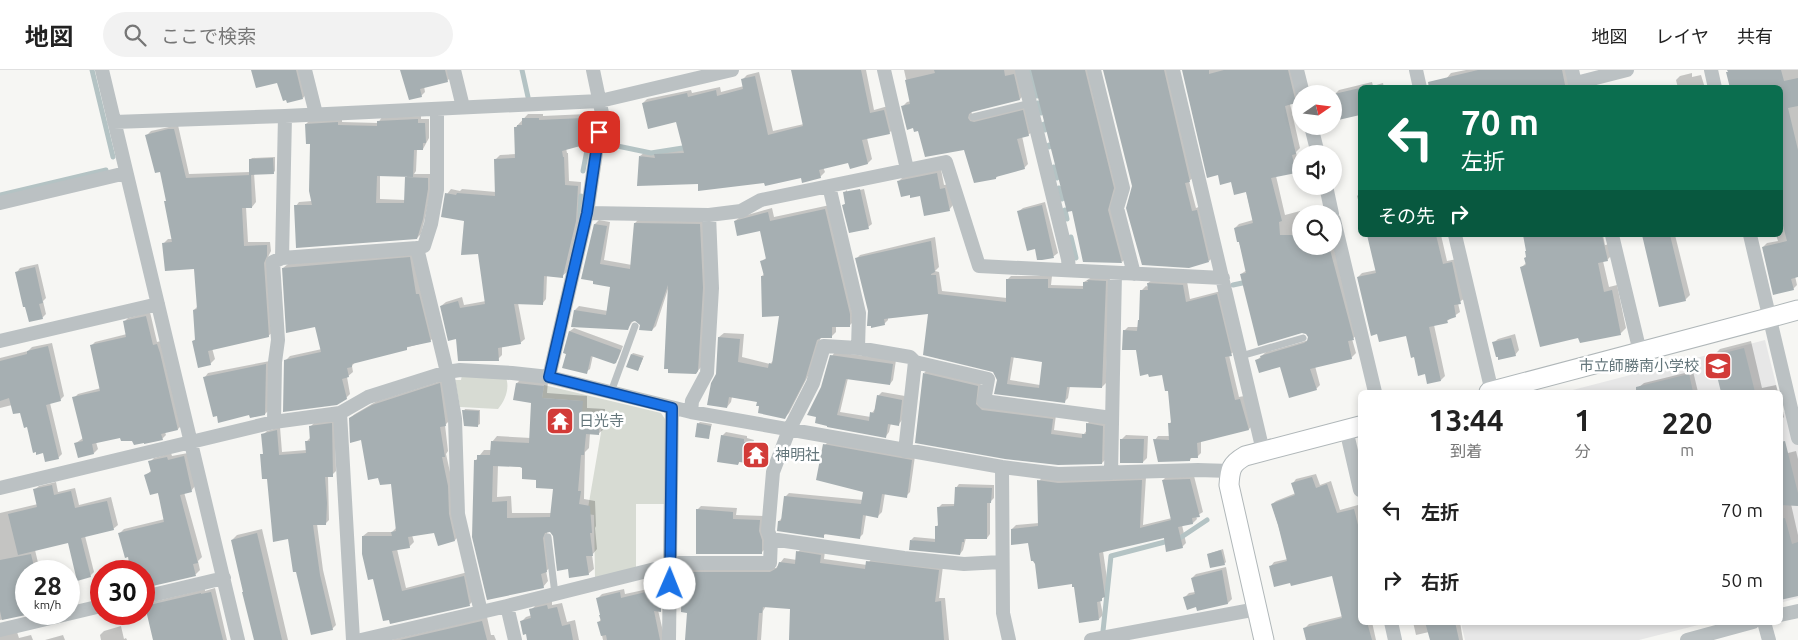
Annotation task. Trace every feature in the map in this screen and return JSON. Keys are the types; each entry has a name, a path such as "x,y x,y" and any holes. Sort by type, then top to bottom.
{"street":[{"path":"102,70 238,640"},
{"path":"305,70 316,114"},
{"path":"454,70 463,107"},
{"path":"549,377 587,213 602,113 592,70"},
{"path":"114,122 600,101 731,70"},
{"path":"884,70 907,169"},
{"path":"1022,70 1068,259 1068,270"},
{"path":"1094,70 1123,188 1118,208 1134,274"},
{"path":"1173,70 1263,451"},
{"path":"1297,70 1301,85"},
{"path":"1416,70 1419,85"},
{"path":"1575,80 1627,70"},
{"path":"1711,70 1714,85"},
{"path":"274,422 275,362 278,340 273,262 282,258 424,246 432,224 437,190 437,109"},
{"path":"282,258 285,116"},
{"path":"587,213 709,215 741,211 761,200 946,162 979,266 1223,278"},
{"path":"0,203 126,173"},
{"path":"830,186 858,314 858,348"},
{"path":"691,412 692,401 707,373 712,288 709,215"},
{"path":"1455,237 1491,390"},
{"path":"1612,237 1640,352"},
{"path":"1750,237 1798,438"},
{"path":"417,248 447,372 455,419 458,514 481,612"},
{"path":"1342,254 1375,390"},
{"path":"1111,473 1115,273"},
{"path":"0,341 158,304"},
{"path":"1498,390 1798,310"},
{"path":"361,640 379,638 679,563 770,563 772,539 768,531 773,472 789,430 813,383 824,346 858,348 910,357 915,362 988,379 984,401 1112,418"},
{"path":"905,451 915,362"},
{"path":"0,488 274,422 340,413 368,398 447,372 460,370 549,377 691,412 1002,467 1058,474 1198,470 1230,471"},
{"path":"669,640 672,408"},
{"path":"340,413 353,640"},
{"path":"1264,640 1229,485 1230,471 1235,462 1245,456 1353,428 1358,472"},
{"path":"1002,467 1001,562 1003,613 1009,640"},
{"path":"772,539 904,558 964,564 1001,562"},
{"path":"155,594 224,578"},
{"path":"506,606 515,640"},
{"path":"0,630 90,609"},
{"path":"1091,640 1257,609"},
{"path":"1783,614 1798,611"},
{"path":"1392,625 1395,640"},
{"path":"1696,639 1743,625"},
{"path":"1765,625 1769,640"}],"lane":[{"path":"973,117 1031,103"},
{"path":"611,392 635,326"},
{"path":"1241,356 1303,338"},
{"path":"548,537 555,594"}],"shaded area":[{"name":"市立師勝南小学校","path":"1765,340 1778,390 1573,390"},
{"path":"462,375 506,378 506,394 498,409 460,407 455,380 461,380"},
{"path":"544,385 661,413 665,419 666,504 636,504 636,568 595,578 594,515 587,514 604,415 582,413 582,401 542,398"},
{"path":"1798,408 1798,598 1783,602 1783,412"},
{"path":"1462,625 1698,625 1639,640 1465,640"}],"building":[{"path":"251,70 296,70 303,99 287,103 286,100 283,101 277,83 256,88"},
{"path":"400,70 445,70 448,82 420,89 422,97 409,100"},
{"path":"791,70 861,70 870,113 884,110 890,134 862,140 868,164 850,169 848,163 819,170 821,178 802,183 801,178 765,186 764,183 698,191 698,184 637,186 639,156 655,158 654,154 684,153 676,122 648,129 642,103 687,93 688,97 716,90 717,96 743,89 741,79 755,76 768,135 803,126"},
{"path":"934,70 1004,70 1005,76 1014,74 1020,100 972,112 968,118 974,122 1023,110 1029,136 1017,139 1025,169 996,177 996,179 974,183 964,150 925,157 918,131 914,132 913,128 907,130 901,106 910,104 905,80 935,73"},
{"path":"1031,70 1085,70 1114,188 1108,210 1122,263 1083,262 1072,211 1067,212"},
{"path":"1103,70 1164,70 1190,182 1185,183 1192,211 1197,210 1209,262 1189,268 1142,265 1126,208 1132,186"},
{"path":"1182,70 1209,70 1209,74 1224,70 1288,70 1292,86 1292,104 1285,106 1294,145 1292,145 1292,174 1271,178 1282,221 1279,222 1280,235 1292,235 1292,255 1331,255 1354,340 1348,341 1352,359 1310,369 1317,390 1289,398 1280,367 1259,373 1255,360 1261,358 1260,356 1304,343 1308,337 1302,333 1258,346 1240,274 1246,273 1234,228 1253,223 1246,192 1234,195 1231,182 1220,185 1218,175 1207,178"},
{"path":"1478,70 1562,70 1565,85 1428,85 1428,82"},
{"path":"1727,70 1781,70 1784,81 1798,78 1798,106 1788,108 1798,150 1798,277 1791,279 1794,290 1773,295 1762,247 1787,241 1783,226 1783,85 1729,85 1726,72 1728,72"},
{"path":"1358,88 1358,115 1342,119 1342,92"},
{"path":"522,118 539,118 539,120 583,118 584,145 562,151 565,185 578,186 576,221 563,278 544,276 543,305 514,304 521,344 498,348 499,361 458,361 456,339 448,341 440,306 458,301 460,308 485,304 478,254 461,255 464,221 441,217 445,193 495,196 494,159 515,158 514,127 522,125"},
{"path":"418,119 418,123 425,123 426,143 423,143 423,150 414,150 413,177 377,176 376,203 404,203 405,177 428,178 423,219 417,239 296,248 294,205 312,205 309,191 310,144 306,144 305,124 338,122 338,125 377,126 377,121"},
{"path":"174,129 186,178 251,175 252,208 242,208 244,246 267,245 267,256 264,263 269,337 208,351 211,365 198,368 192,341 195,340 193,310 197,309 194,269 165,271 162,243 172,242 164,201 166,201 160,172 155,173 145,135"},
{"path":"273,158 274,174 249,175 249,159"},
{"path":"937,173 940,189 945,188 950,211 924,216 920,196 910,198 910,195 901,197 897,181"},
{"path":"860,189 869,229 849,233 842,205 845,204 843,192"},
{"path":"1042,205 1054,258 1037,260 1035,249 1027,251 1017,211"},
{"path":"825,209 850,314 850,327 832,327 832,338 817,340 805,380 785,419 758,413 759,406 756,406 757,402 729,397 727,408 707,405 711,383 716,374 718,337 740,339 738,362 768,368 769,363 772,364 779,316 762,317 761,276 764,276 760,261 766,259 760,231 737,236 734,221 768,212 770,221"},
{"path":"634,223 700,224 703,288 698,371 696,374 668,373 668,369 664,369 668,285 652,331 639,330 640,325 635,321 631,322 628,330 571,327 574,310 606,315 610,287 593,284 593,281 581,279 594,224 607,226 600,264 630,269"},
{"path":"1367,237 1436,237 1443,264 1452,262 1461,304 1454,305 1456,317 1447,320 1448,323 1429,327 1441,381 1427,384 1425,374 1418,376 1414,357 1411,358 1406,336 1379,342 1377,334 1371,336 1357,277 1376,273"},
{"path":"1523,237 1602,237 1608,261 1598,263 1604,292 1612,290 1621,335 1580,343 1578,338 1540,347 1520,267 1526,265 1524,258 1526,257"},
{"path":"1642,237 1670,237 1686,301 1659,307"},
{"path":"931,241 935,272 931,275 936,275 938,294 1006,302 1006,279 1048,279 1048,288 1083,289 1083,282 1088,282 1087,280 1106,281 1102,388 1067,387 1065,403 994,394 997,380 993,372 923,355 928,314 884,319 885,325 871,328 871,326 867,326 868,311 855,258","holes":["1011,357 1042,362 1039,388 1007,384"]},
{"path":"410,257 416,294 419,294 431,342 407,347 407,350 352,364 352,367 347,368 349,377 342,379 347,399 337,405 283,412 284,360 321,352 315,327 286,333 282,268"},
{"path":"35,267 43,303 39,304 43,319 29,322 25,307 23,307 15,272"},
{"path":"1147,283 1183,285 1186,302 1217,294 1232,356 1225,357 1235,400 1240,399 1249,430 1197,443 1198,458 1190,458 1190,461 1158,462 1153,439 1169,440 1168,423 1171,423 1168,391 1165,391 1162,375 1149,377 1148,374 1140,376 1136,350 1122,350 1123,330 1137,331 1140,290 1148,290"},
{"path":"146,316 153,345 157,344 160,353 178,430 161,434 163,440 144,444 134,445 132,441 121,441 120,438 92,444 94,454 78,458 74,443 83,441 72,397 100,391 90,345 126,337 123,321"},
{"path":"569,331 621,350 616,363 614,364 591,356 587,374 562,368 566,354 563,353"},
{"path":"1511,338 1516,356 1498,360 1492,342"},
{"path":"48,346 61,401 46,405 59,459 45,462 43,453 36,455 36,452 33,453 27,427 24,428 20,413 13,414 9,398 0,401 0,361"},
{"path":"1744,348 1754,390 1720,390 1712,356"},
{"path":"631,354 643,358 638,371 626,367"},
{"path":"830,355 893,364 890,385 846,379 837,415 869,421 870,412 874,413 877,395 902,400 899,426 888,424 886,438 827,427 815,423 816,417 807,415 821,387"},
{"path":"266,364 265,415 250,418 249,415 218,423 217,416 213,417 203,377"},
{"path":"923,373 978,386 976,404 982,410 1053,419 1051,434 1082,438 1082,434 1086,434 1086,423 1103,426 1102,464 1058,465 1005,459 915,443"},
{"path":"1689,374 1693,390 1636,390 1636,387"},
{"path":"440,383 446,426 440,427 445,457 442,457 448,486 449,514 455,541 438,546 434,533 408,537 410,548 392,551 402,591 464,576 470,606 390,624 389,620 383,621 373,579 368,580 362,554 362,536 392,536 391,532 396,531 391,484 380,485 378,478 368,480 361,440 350,443 349,418 372,405"},
{"path":"516,383 544,386 542,398 583,401 582,413 600,414 599,435 586,434 584,455 581,455 578,491 581,491 579,504 590,506 592,533 590,533 593,556 586,556 589,575 569,578 568,569 557,571 553,536 550,532 545,533 543,538 547,572 541,574 544,588 487,600 472,537 474,460 477,460 477,455 490,455 491,441 529,443 531,403 513,400","holes":["493,466 522,468 522,479 536,480 536,488 553,489 550,517 507,518 507,501 492,502"]},
{"path":"462,410 479,411 478,427 464,426"},
{"path":"332,423 333,477 325,477 326,525 313,525 320,575 333,630 311,635 296,572 293,572 288,539 273,542 267,479 262,479 260,454 263,454 261,434 277,430 279,455 306,453 305,441 310,441 309,426"},
{"path":"697,423 711,426 709,439 695,437"},
{"path":"721,435 744,439 744,442 751,443 750,447 765,449 763,463 748,460 747,463 739,462 738,465 717,462"},
{"path":"1120,439 1144,439 1143,463 1120,463"},
{"path":"1783,441 1785,441 1798,493 1798,506 1783,505"},
{"path":"823,444 912,460 907,498 882,494 878,518 863,515 860,539 824,534 824,538 777,531 778,521 781,521 784,496 861,504 863,492 816,480"},
{"path":"184,456 192,492 180,495 198,563 193,564 196,576 155,585 155,560 129,560 128,557 125,558 118,533 164,522 158,493 150,495 144,475 151,472 148,461 167,457 168,460"},
{"path":"1312,477 1316,488 1327,484 1337,513 1354,509 1358,525 1358,625 1368,625 1372,640 1306,640 1303,628 1342,618 1332,576 1291,586 1290,583 1274,587 1269,566 1287,561 1271,504 1295,495 1291,483"},
{"path":"1190,479 1200,517 1192,518 1193,524 1178,527 1183,548 1166,552 1164,538 1099,553 1105,597 1102,598 1102,601 1097,602 1099,620 1079,623 1072,584 1038,589 1035,564 1031,561 1028,543 1011,545 1011,529 1038,526 1037,480 1058,483 1142,480 1140,528 1171,520 1162,480"},
{"path":"52,485 54,495 71,491 75,508 107,501 114,530 81,538 90,577 80,580 80,560 72,560 68,543 18,555 8,514 37,507 33,489"},
{"path":"955,487 992,488 991,503 987,503 987,539 964,539 960,555 909,550 910,540 935,542 935,526 938,526 937,507 954,506"},
{"path":"696,509 733,512 733,519 760,520 759,531 762,540 762,554 696,554"},
{"path":"1783,518 1785,518 1792,544 1798,542 1798,596 1783,599"},
{"path":"257,533 282,640 254,640 242,592 231,540"},
{"path":"1221,550 1225,565 1210,568 1207,554"},
{"path":"796,551 821,555 820,563 865,569 866,561 939,570 935,602 941,601 944,640 789,640 790,609 763,607 762,613 759,613 757,640 685,640 687,613 681,612 682,572 770,572 777,568 779,562 795,564"},
{"path":"31,554 32,560 15,560 15,617 2,620 0,611 0,560"},
{"path":"1222,570 1228,604 1197,611 1196,607 1187,610 1183,597 1195,594 1191,578"},
{"path":"658,589 661,598 661,612 654,611 660,640 607,640 606,635 601,636 597,622 601,621 596,598 620,592 621,598"},
{"path":"211,592 223,640 153,640 149,625 155,625 155,604"},
{"path":"547,605 548,609 557,607 562,626 570,624 573,640 527,640 526,634 523,635 520,621 531,618 529,609"},
{"path":"482,621 487,640 400,640"},
{"path":"1426,625 1456,625 1459,640 1430,640"}],"waterway":[{"path":"92,70 113,157"},
{"path":"522,70 528,97"},
{"path":"1030,70 1037,96"},
{"path":"1038,103 1041,113"},
{"path":"583,171 593,119"},
{"path":"1044,124 1045,130"},
{"path":"603,143 651,153 689,147"},
{"path":"1054,167 1057,178"},
{"path":"0,195 106,170"},
{"path":"1059,188 1062,199"},
{"path":"580,217 581,196"},
{"path":"1065,210 1067,219"},
{"path":"1071,237 1076,258"},
{"path":"1233,285 1247,282"},
{"path":"1103,631 1111,556 1180,538 1207,520"}],"place":[{"name":"市立師勝南小学校","path":"1718,366"},
{"name":"日光寺","path":"560,421"},
{"name":"神明社","path":"756,455"}],"route":[{"path":"599,132 587,213 549,377 672,408 670,584"}]}
